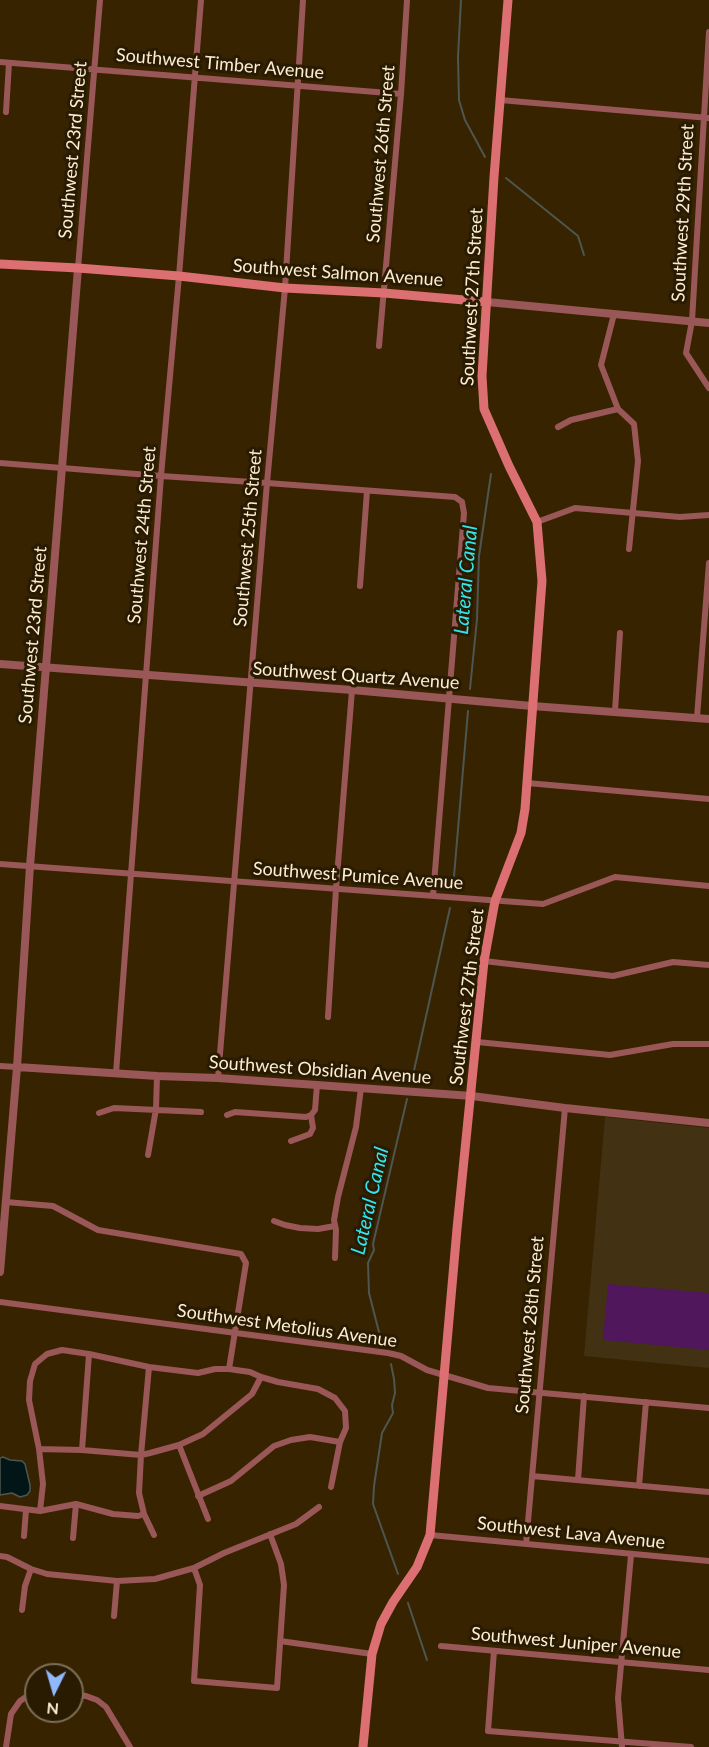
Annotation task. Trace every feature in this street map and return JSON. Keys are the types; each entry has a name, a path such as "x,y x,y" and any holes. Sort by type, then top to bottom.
{"main road":[{"name":"Southwest 27th Street","path":"363,1747 372,1654 381,1624 393,1602 417,1568 430,1535 446,1374 457,1228 484,961 495,901 521,833 527,783 542,581 537,522 484,409 482,376 508,0"},
{"name":"Southwest Salmon Avenue","path":"0,264 78,268 285,288 384,293 487,302"}],"street":[{"name":"Southwest 23rd Street","path":"0,1272 30,866 100,0"},
{"name":"Southwest 24th Street","path":"116,1073 161,476 201,0"},
{"name":"Southwest 25th Street","path":"218,1078 285,288 303,0"},
{"name":"Southwest 26th Street","path":"379,346 407,0"},
{"name":"Southwest 29th Street","path":"709,32 706,118 692,321 686,353 709,388"},
{"name":"Southwest Timber Avenue","path":"0,62 401,94"},
{"path":"6,112 9,63"},
{"path":"500,100 706,118"},
{"name":"Southwest Salmon Avenue","path":"487,302 709,323"},
{"path":"614,314 602,365 618,409 634,424 638,461 629,549"},
{"path":"558,427 571,420 618,409"},
{"path":"0,463 455,497 462,502 464,513 433,896"},
{"path":"360,586 367,491"},
{"path":"537,522 575,508 680,517 709,515"},
{"path":"698,717 709,563"},
{"path":"615,711 620,633"},
{"name":"Southwest Quartz Avenue","path":"0,664 709,719"},
{"path":"328,1017 352,690"},
{"path":"527,783 709,799"},
{"name":"Southwest Pumice Avenue","path":"0,864 543,904 615,877 709,886"},
{"path":"484,961 613,976 674,962 709,965"},
{"path":"477,1042 610,1055 674,1044 709,1044"},
{"name":"Southwest Obsidian Avenue","path":"0,1065 472,1096 709,1123"},
{"path":"148,1155 156,1109 157,1076"},
{"path":"227,1115 235,1112 306,1117 315,1110 317,1085"},
{"path":"335,1258 334,1220 356,1126 361,1088"},
{"path":"99,1113 114,1108 201,1112"},
{"name":"Southwest 28th Street","path":"526,1544 565,1108"},
{"path":"291,1141 310,1134 313,1128 311,1115"},
{"path":"6,1202 53,1206 98,1230 241,1254 246,1263 229,1369"},
{"path":"274,1221 300,1228 335,1226"},
{"name":"Southwest Metolius Avenue","path":"0,1302 388,1353 400,1356 428,1370 488,1388 709,1408"},
{"path":"40,1511 43,1484 39,1449 29,1400 30,1381 35,1364 47,1354 62,1350 149,1367 198,1373 215,1369 250,1372 261,1377 318,1389 335,1398 345,1411 346,1428 340,1442 331,1486"},
{"path":"82,1450 89,1354"},
{"path":"149,1367 139,1493 144,1514 154,1536"},
{"path":"39,1449 141,1455 180,1445 203,1434 252,1394 261,1377"},
{"path":"578,1480 584,1396"},
{"path":"639,1486 646,1402"},
{"path":"198,1496 231,1481 274,1446 310,1437 340,1442"},
{"path":"180,1445 208,1519"},
{"path":"532,1476 709,1492"},
{"path":"2,1506 40,1511 76,1504 113,1514 138,1516 144,1514"},
{"path":"73,1538 76,1504"},
{"path":"0,1556 47,1574 117,1581 155,1579 194,1568 224,1553 296,1524 319,1507"},
{"path":"24,1536 26,1510"},
{"path":"194,1568 200,1585 194,1681 277,1688 284,1585 270,1534"},
{"name":"Southwest Lava Avenue","path":"430,1535 709,1561"},
{"path":"622,1744 618,1698 631,1555"},
{"path":"22,1610 25,1586 31,1569"},
{"path":"114,1616 117,1581"},
{"path":"280,1641 372,1654"},
{"name":"Southwest Juniper Avenue","path":"441,1646 709,1670"},
{"path":"494,1652 488,1731 622,1744 691,1747"},
{"path":"84,1696 97,1700 106,1707 130,1747"},
{"path":"6,1747 11,1714 24,1698"}],"shaded area":[{"path":"605,1117 709,1128 709,1368 584,1356"},
{"path":"608,1284 709,1293 709,1350 603,1340"},
{"path":"0,1458 22,1461 25,1464 30,1485 27,1495 20,1497 12,1493 0,1495"}],"waterway":[{"path":"461,0 458,57 459,100 465,120 485,157"},
{"path":"506,178 578,236 584,255"},
{"name":"Lateral Canal","path":"470,689 477,619 479,556 491,474"},
{"name":"Lateral Canal","path":"453,888 468,711"},
{"name":"Lateral Canal","path":"411,1084 450,908"},
{"name":"Lateral Canal","path":"382,1344 369,1293 368,1263 374,1250 373,1244 407,1099"},
{"name":"Lateral Canal","path":"391,1364 395,1393 393,1413 382,1433 373,1504 398,1574"},
{"name":"Lateral Canal","path":"408,1603 427,1660"}]}
